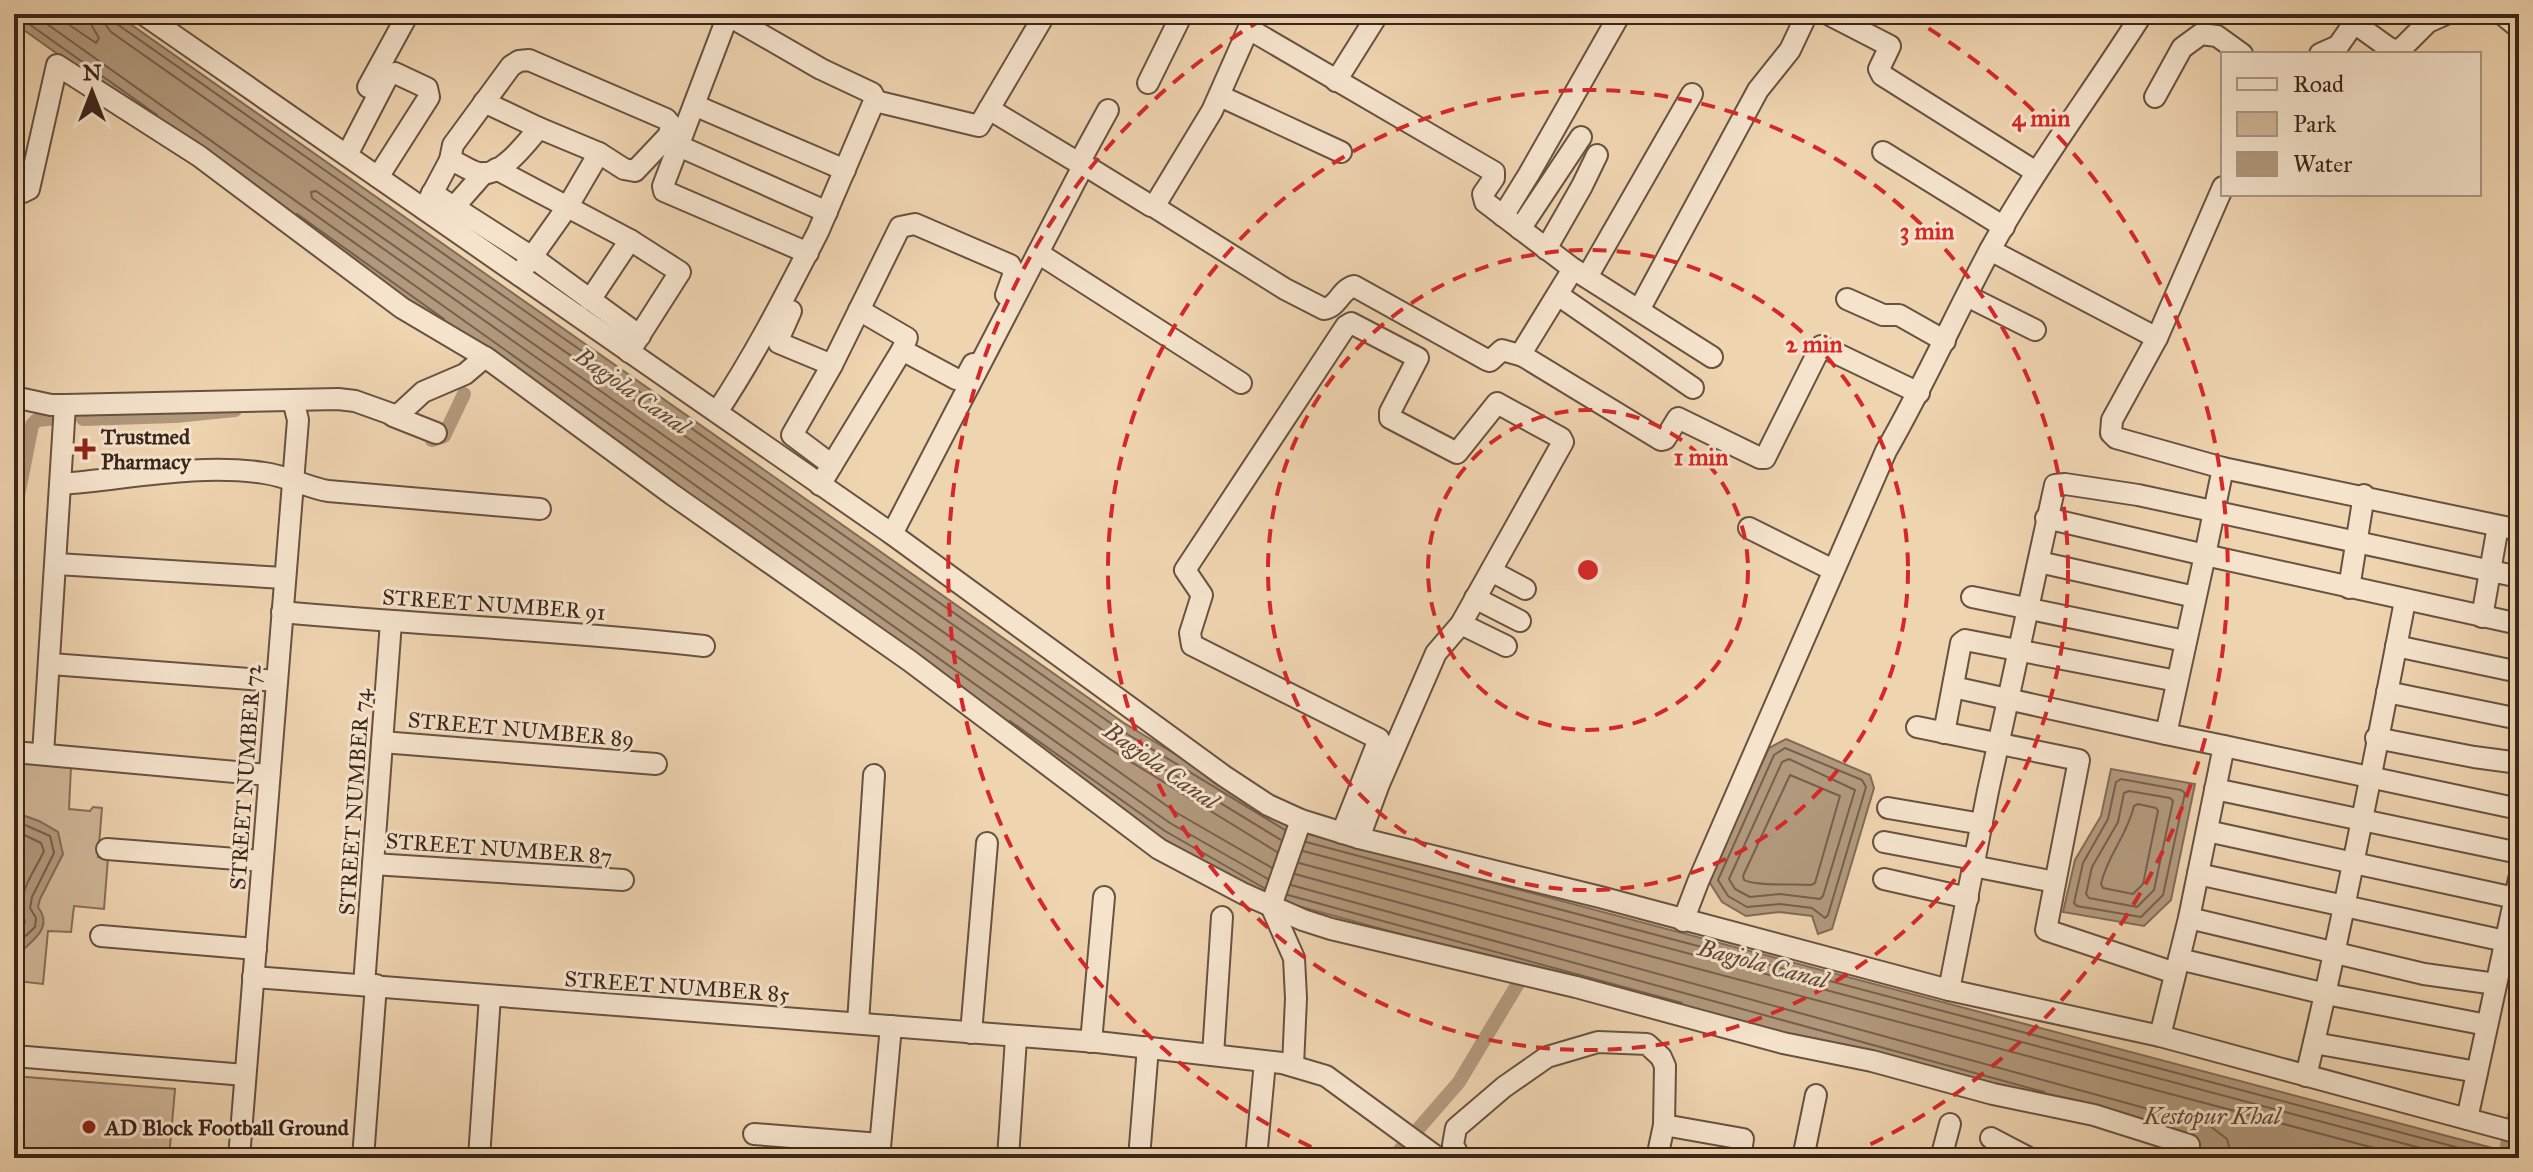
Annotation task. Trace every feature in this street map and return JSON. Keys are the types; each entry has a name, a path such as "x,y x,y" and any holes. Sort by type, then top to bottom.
{"street":[{"path":"143,14 378,177 428,201 454,207 532,257 590,300 635,344 717,412 892,534 1298,829 1351,836 1600,897 1949,990 2160,1036 2517,1133"},
{"path":"342,151 408,14"},
{"path":"875,101 976,126 1045,14"},
{"path":"1148,83 1182,14"},
{"path":"1336,81 1378,14"},
{"path":"1503,216 1620,14"},
{"path":"1639,310 1758,90 1790,50 1807,14"},
{"path":"1828,14 1890,46 1879,69 1882,75 2036,172"},
{"path":"1683,921 1886,451 1919,393 1990,250 2036,172 2142,14"},
{"path":"2324,52 2338,46 2352,26 2357,25 2389,48 2399,51 2428,22 2446,14"},
{"path":"2502,14 2519,28"},
{"path":"717,412 761,342 808,253 875,101 872,93 821,69 728,16 664,191 808,253"},
{"path":"1153,206 1220,96 1252,22 1336,81 1494,172 1494,178 1483,197 1503,216 1580,273 1712,357"},
{"path":"2155,97 2182,48 2201,34 2217,36 2239,52"},
{"path":"428,201 450,160 453,145 484,102 511,66 529,60 666,119 671,125 669,135 635,171 624,169 599,153 484,102"},
{"path":"14,191 29,189 57,65 199,156 402,308 485,357 673,495 910,661 1159,849 1331,929 1576,987 1783,1043 1872,1061 1993,1094 2094,1115 2189,1145"},
{"path":"342,151 388,76 395,73 427,88 429,97 378,177"},
{"path":"1523,356 1522,352 1558,295 1580,273 1692,94"},
{"path":"1220,96 1341,152"},
{"path":"694,105 845,170"},
{"path":"989,109 1285,289 1324,309 1332,307 1349,287 1354,286 1487,360 1490,361 1502,350 1523,356 1659,439 1665,439 1678,418 1762,459 1821,346 1919,393"},
{"path":"892,534 1080,172 1108,110"},
{"path":"454,207 490,171 509,162 539,128"},
{"path":"1520,229 1581,137"},
{"path":"679,146 827,212"},
{"path":"1883,152 2004,227"},
{"path":"519,275 568,206 599,153"},
{"path":"1546,249 1597,155"},
{"path":"450,160 490,171 568,206 680,272 635,344"},
{"path":"2221,192 2157,338 2112,420 2111,433 2116,438 2223,468 2364,495 2519,530"},
{"path":"428,201 519,275 635,344"},
{"path":"779,456 832,365 897,232 904,224 915,224 1013,268 1007,294 965,379 956,379 902,350"},
{"path":"590,300 630,240"},
{"path":"1990,250 2157,338"},
{"path":"1038,253 1241,383"},
{"path":"802,286 778,341 832,365"},
{"path":"1558,295 1693,388"},
{"path":"1967,296 2035,330"},
{"path":"1847,299 1883,315 1899,315 1945,341"},
{"path":"820,485 907,338 859,310"},
{"path":"1351,836 1388,742 1439,646 1461,624 1561,446 1562,439 1497,403 1463,449 1454,453 1389,415 1418,358 1349,323 1187,564 1186,572 1202,595 1189,638 1192,645 1388,742"},
{"path":"393,416 401,414 423,392 465,374 485,357"},
{"path":"14,397 51,405 346,400 436,433"},
{"name":"STREET NUMBER 72","path":"239,1158 298,420 293,400"},
{"path":"43,754 65,405"},
{"path":"792,435 832,465"},
{"path":"2166,734 2216,513 2223,468"},
{"path":"61,484 235,470 293,479 328,491 540,509"},
{"path":"1949,990 2046,518 2053,489 2058,484 2138,495 2519,577"},
{"path":"2349,588 2364,495"},
{"path":"2046,518 2405,601 2519,624"},
{"path":"2482,617 2498,526"},
{"path":"1749,528 1833,570"},
{"path":"2039,562 2195,597"},
{"path":"57,564 284,578"},
{"path":"1491,571 1525,589"},
{"path":"1972,597 2185,641"},
{"path":"1475,598 1520,621"},
{"path":"2306,1076 2326,994 2335,939 2346,905 2405,601"},
{"name":"STREET NUMBER 91","path":"282,612 619,636 704,646"},
{"name":"STREET NUMBER 74","path":"363,1158 373,864 391,622"},
{"path":"1461,624 1506,646"},
{"path":"1944,733 1962,641 2177,681"},
{"path":"2396,646 2519,672"},
{"path":"51,664 277,681"},
{"path":"1953,687 2519,809"},
{"path":"2387,692 2519,719"},
{"path":"1917,727 2079,760 2046,926 2049,933 2177,966 2487,1025"},
{"path":"2376,738 2519,763"},
{"name":"STREET NUMBER 89","path":"382,742 656,764"},
{"path":"2160,1036 2189,918 2224,746"},
{"path":"14,752 268,775"},
{"path":"858,1023 874,775"},
{"path":"2215,789 2519,853"},
{"path":"1888,808 1982,824"},
{"path":"1293,1066 1294,958 1272,903 1298,829"},
{"path":"2207,831 2354,862 2517,889 2467,1119"},
{"path":"1884,842 2055,882"},
{"path":"971,1033 987,843"},
{"path":"107,849 262,861"},
{"name":"STREET NUMBER 87","path":"373,864 623,880"},
{"path":"2198,874 2505,941"},
{"path":"1884,879 1968,898"},
{"path":"1094,1042 1104,897"},
{"path":"1213,1055 1222,917"},
{"path":"2189,918 2424,974 2496,984"},
{"path":"101,936 256,949"},
{"name":"STREET NUMBER 85","path":"253,977 1094,1042 1293,1066 1326,1076 1434,1155"},
{"path":"479,1158 490,996"},
{"path":"754,1134 880,1151 891,1026"},
{"path":"1008,1158 1016,1038"},
{"path":"1460,1158 1453,1145 1456,1128 1479,1107 1547,1057 1598,1042 1647,1044 1661,1057 1665,1066 1664,1125 1657,1158"},
{"path":"2314,1043 2477,1072"},
{"path":"1139,1158 1148,1047"},
{"path":"14,1056 245,1075"},
{"path":"1256,1158 1265,1062"},
{"path":"1803,1158 1816,1095"},
{"path":"1941,1158 1950,1124"},
{"path":"1664,1125 1743,1139 1740,1158"},
{"path":"1991,1138 2029,1158"}],"green space":[{"path":"14,762 71,767 69,809 90,811 93,807 102,808 98,857 108,858 104,909 74,906 71,932 48,931 43,984 17,981 14,995"},
{"name":"AD Block Football Ground","path":"14,1076 175,1089 169,1158 14,1158"}],"water":[{"name":"Kestopur Khal","path":"14,14 116,14 1124,723 1305,833 2519,1155 2519,1158 2215,1158 1258,895 1161,838 14,23"},
{"path":"1786,739 1870,775 1874,788 1832,929 1818,934 1812,916 1779,912 1746,916 1722,902 1708,880 1769,748"},
{"path":"2111,769 2195,784 2171,900 2144,926 2063,912 2075,860 2101,816"},
{"path":"14,812 58,832 63,854 40,899 38,907 44,921 40,933 18,955 14,977"}],"waterway":[{"path":"432,440 444,436 464,394"},
{"path":"83,419 175,416 235,410"},
{"path":"14,516 32,425 37,420 57,418"},
{"path":"1393,1158 1459,1082 1526,970"},
{"path":"2504,1158 2519,1096"}],"place":[{"name":"Trustmed Pharmacy","path":"85,449"},
{"name":"AD Block Football Ground","path":"89,1127"}],"water label":[{"name":"Bagjola Canal","path":"632,391"},
{"name":"Bagjola Canal","path":"1161,766"},
{"name":"Bagjola Canal","path":"1763,964"}]}
